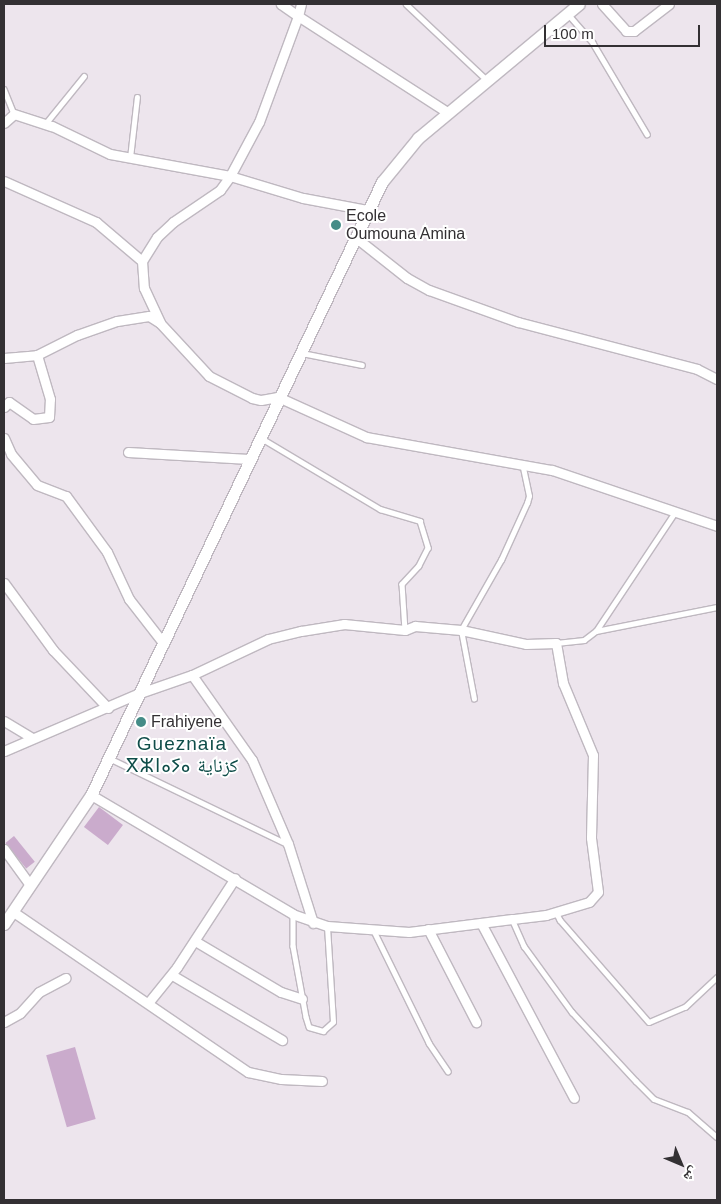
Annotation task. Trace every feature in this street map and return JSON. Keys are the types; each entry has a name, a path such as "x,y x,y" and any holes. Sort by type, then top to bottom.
{"street":[{"path":"281,4 447,112"},
{"path":"160,323 144,288 142,261 168,227 220,190 230,176 258,122 301,4"},
{"path":"4,924 91,795 137,694 164,644 367,210 396,163 447,112 579,4"},
{"path":"602,4 626,31 634,31 669,4"},
{"path":"4,123 14,114 45,124 94,148 130,158 230,176 303,198 367,210"},
{"path":"4,181 96,222 142,261"},
{"path":"355,237 407,278 429,290 518,322 697,369 717,379"},
{"path":"4,358 23,358 37,355 77,335 117,321 149,316 160,323 209,376 252,398 261,400 278,397 366,437 552,470 717,526"},
{"path":"4,406 9,402 33,419 49,417 50,399 37,355"},
{"path":"4,438 11,454 37,485 66,496 82,523 107,552 129,599 164,644"},
{"path":"128,452 249,459"},
{"path":"4,583 53,650 108,708"},
{"path":"4,750 108,708 137,694 192,675 268,639 301,631 344,624 405,630 415,626 461,630 526,644 556,643 564,683 593,754 590,838 598,892 589,902 556,912 481,923 428,929 374,929 327,926 293,914 91,795"},
{"path":"192,675 252,760 288,844 313,922"},
{"path":"4,721 32,738"},
{"path":"4,850 30,885"},
{"path":"148,1004 172,975 234,878"},
{"path":"12,911 248,1072 281,1078 322,1081"},
{"path":"481,923 574,1098"},
{"path":"428,929 476,1022"},
{"path":"195,941 281,992 302,999"},
{"path":"172,975 282,1040"},
{"path":"4,1022 20,1013 39,992 65,978"}],"lane":[{"path":"406,4 486,79"},
{"path":"567,13 593,43 647,134"},
{"path":"45,124 84,76"},
{"path":"4,89 14,114"},
{"path":"130,158 137,97"},
{"path":"299,353 362,365"},
{"path":"261,438 380,509 420,521 428,548 419,566 402,584 405,630"},
{"path":"474,699 461,630 500,560 527,503 529,496 522,464"},
{"path":"556,643 584,640 596,631 675,512"},
{"path":"596,631 717,607"},
{"path":"109,758 288,844"},
{"path":"556,912 560,920 649,1022 685,1007 717,977"},
{"path":"293,914 292,946 309,1027 323,1030 329,1028 333,1022 327,926"},
{"path":"512,919 524,946 572,1012 629,1074 654,1099 688,1112 717,1137"},
{"path":"374,929 429,1044 448,1071"}],"building":[{"path":"99,807 123,825 108,845 84,827"},
{"path":"14,836 35,862 26,869 5,843"},
{"path":"75,1047 96,1119 67,1127 46,1055"}],"place":[{"name":"Ecole Oumouna Amina","path":"336,225"},
{"name":"Frahiyene","path":"141,722"}],"district":[{"name":"Gueznaïa ⴳⵣⵏⴰⵢⴰ كزناية","path":"182,755"}]}
